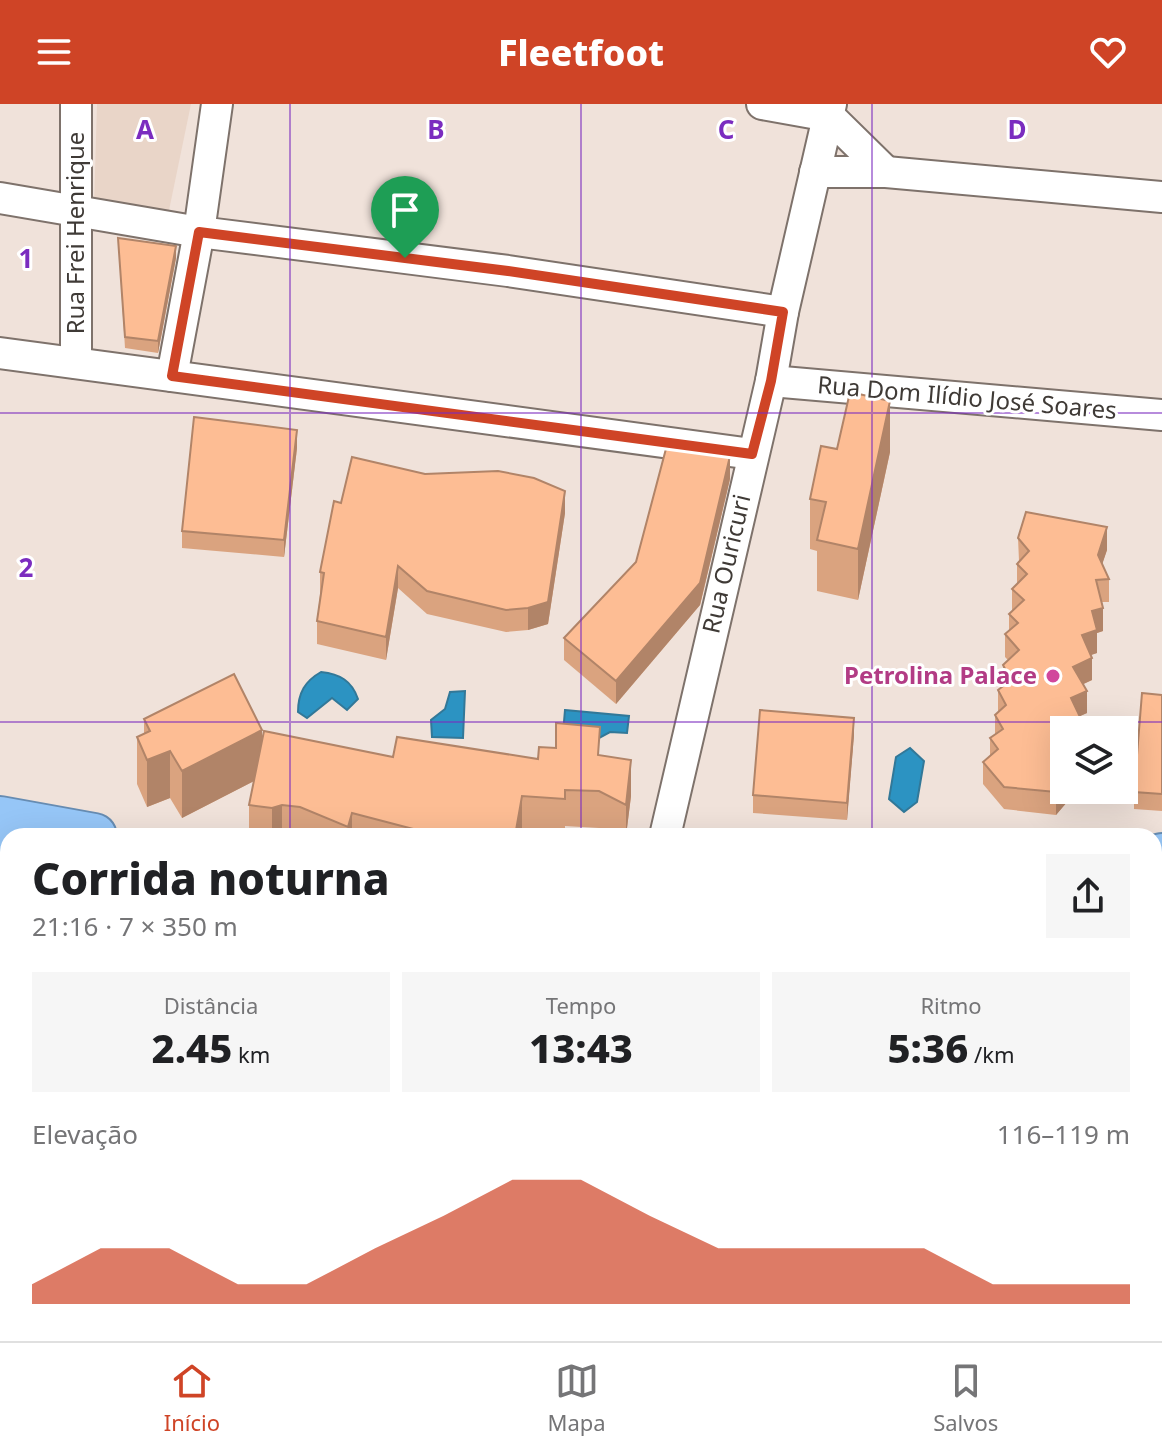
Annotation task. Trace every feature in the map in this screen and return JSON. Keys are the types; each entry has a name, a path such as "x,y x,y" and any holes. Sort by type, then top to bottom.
{"highway":[{"path":"0,819 50,828"}],"street":[{"name":"Rua Frei Henrique","path":"76,104 76,363"},
{"path":"172,376 199,232 217,104"},
{"path":"762,104 830,110 886,172"},
{"name":"Rua Ouricuri","path":"667,828 771,381 783,312 830,110"},
{"path":"815,172 886,172 1162,197"},
{"path":"0,198 199,232 508,271 783,312"},
{"path":"0,353 752,454"},
{"name":"Rua Dom Ilídio José Soares","path":"771,381 1162,415"}],"shaded area":[{"path":"97,104 191,104 167,220 94,206"}],"water":[{"path":"321,672 344,680 358,699 347,710 332,698 307,718 298,712 299,699 311,679"},
{"path":"465,691 463,738 432,737 431,720 445,709 450,692"},
{"path":"565,710 629,716 627,733 610,732 588,744 562,745"},
{"path":"910,748 924,761 917,802 904,812 889,799 896,757"}],"building":[{"path":"118,238 176,246 158,341 125,337"},
{"path":"850,392 890,401 858,549 817,540 826,502 810,499 821,446 837,449"},
{"path":"194,417 297,430 284,540 182,531"},
{"path":"667,445 730,456 700,583 616,681 564,638 636,562"},
{"path":"352,457 425,474 498,471 534,478 565,491 548,602 506,610 427,591 398,566 386,637 317,621 324,573 320,572 334,501 341,503"},
{"name":"Petrolina Palace","path":"1026,512 1107,527 1098,555 1109,579 1096,580 1103,608 1092,611 1097,630 1082,635 1092,658 1073,667 1087,691 1071,698 1080,716 1050,716 1050,791 1004,787 983,762 998,749 990,738 1003,729 995,715 1006,705 998,690 1011,680 1003,665 1019,650 1005,634 1018,623 1009,614 1024,600 1012,589 1027,574 1017,564 1029,551 1018,538"},
{"path":"234,674 262,730 182,771 170,751 147,760 137,737 150,731 144,719"},
{"path":"1142,693 1162,695 1162,794 1138,792"},
{"path":"760,710 854,718 847,803 753,795"},
{"path":"556,723 600,727 598,755 631,760 626,805 599,791 565,790 565,799 522,796 516,828 409,828 352,813 348,827 300,807 249,805 264,731 393,757 397,737 538,759 539,747 556,748"}],"place":[{"name":"Petrolina Palace","path":"1053,676"}],"route":[{"path":"199,232 405,258 783,312 771,381 752,454 172,376 199,232"}]}
